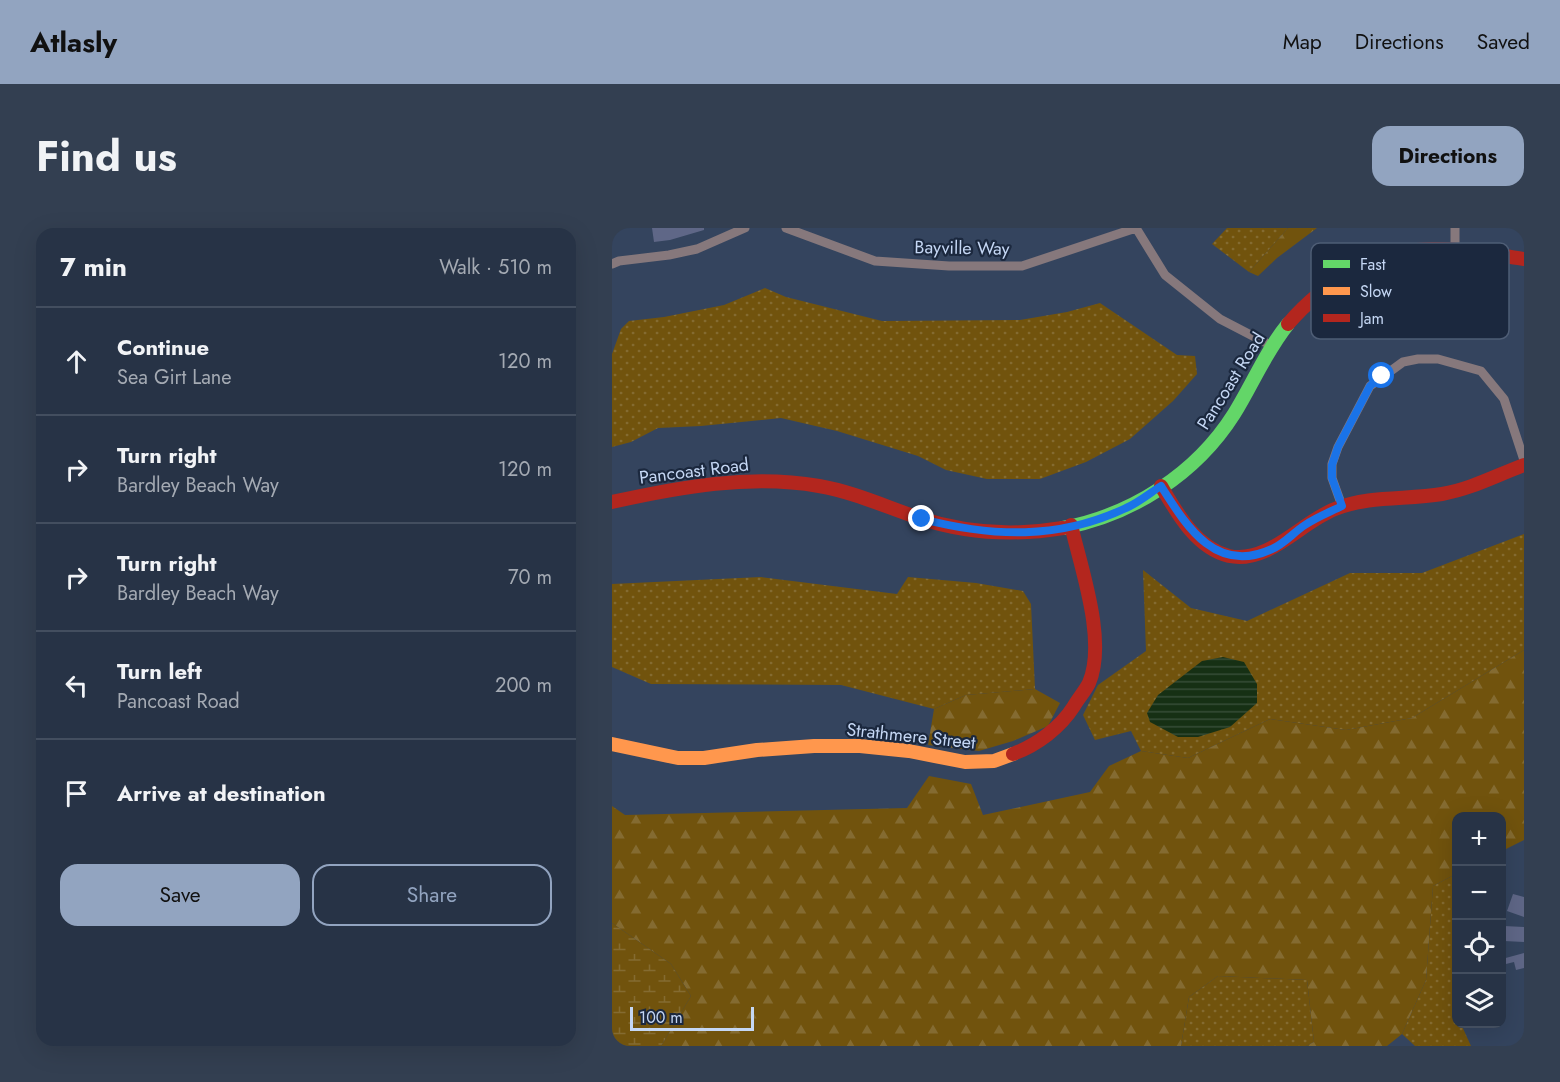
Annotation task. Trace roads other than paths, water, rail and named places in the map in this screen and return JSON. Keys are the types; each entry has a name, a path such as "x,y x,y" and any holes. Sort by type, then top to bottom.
{"street":[{"path":"612,264 697,249 746,228"},
{"name":"Bayville Way","path":"786,228 875,261 981,266 1022,266 1136,228"},
{"path":"1136,228 1165,275 1220,319 1274,347"},
{"name":"Pancoast Road","path":"1509,257 1524,259"},
{"name":"Pancoast Road","path":"612,502 657,491 732,481 774,481 819,486 860,496 922,519 957,528 997,533 1046,531 1071,525 1126,508 1191,466 1233,417 1284,329 1311,300"},
{"path":"1342,506 1332,478 1332,465 1338,447 1370,386 1403,362 1438,359 1481,371 1504,399 1524,460"},
{"path":"1161,486 1182,520 1213,550 1230,556 1253,555 1273,549 1305,525 1342,506 1372,499 1443,494 1524,465"},
{"name":"Strathmere Street","path":"612,744 678,758 704,758 757,750 814,746 860,746 909,751 965,762 994,760 1022,752 1049,734 1068,715 1089,682 1095,650 1093,615 1071,525"}]}
